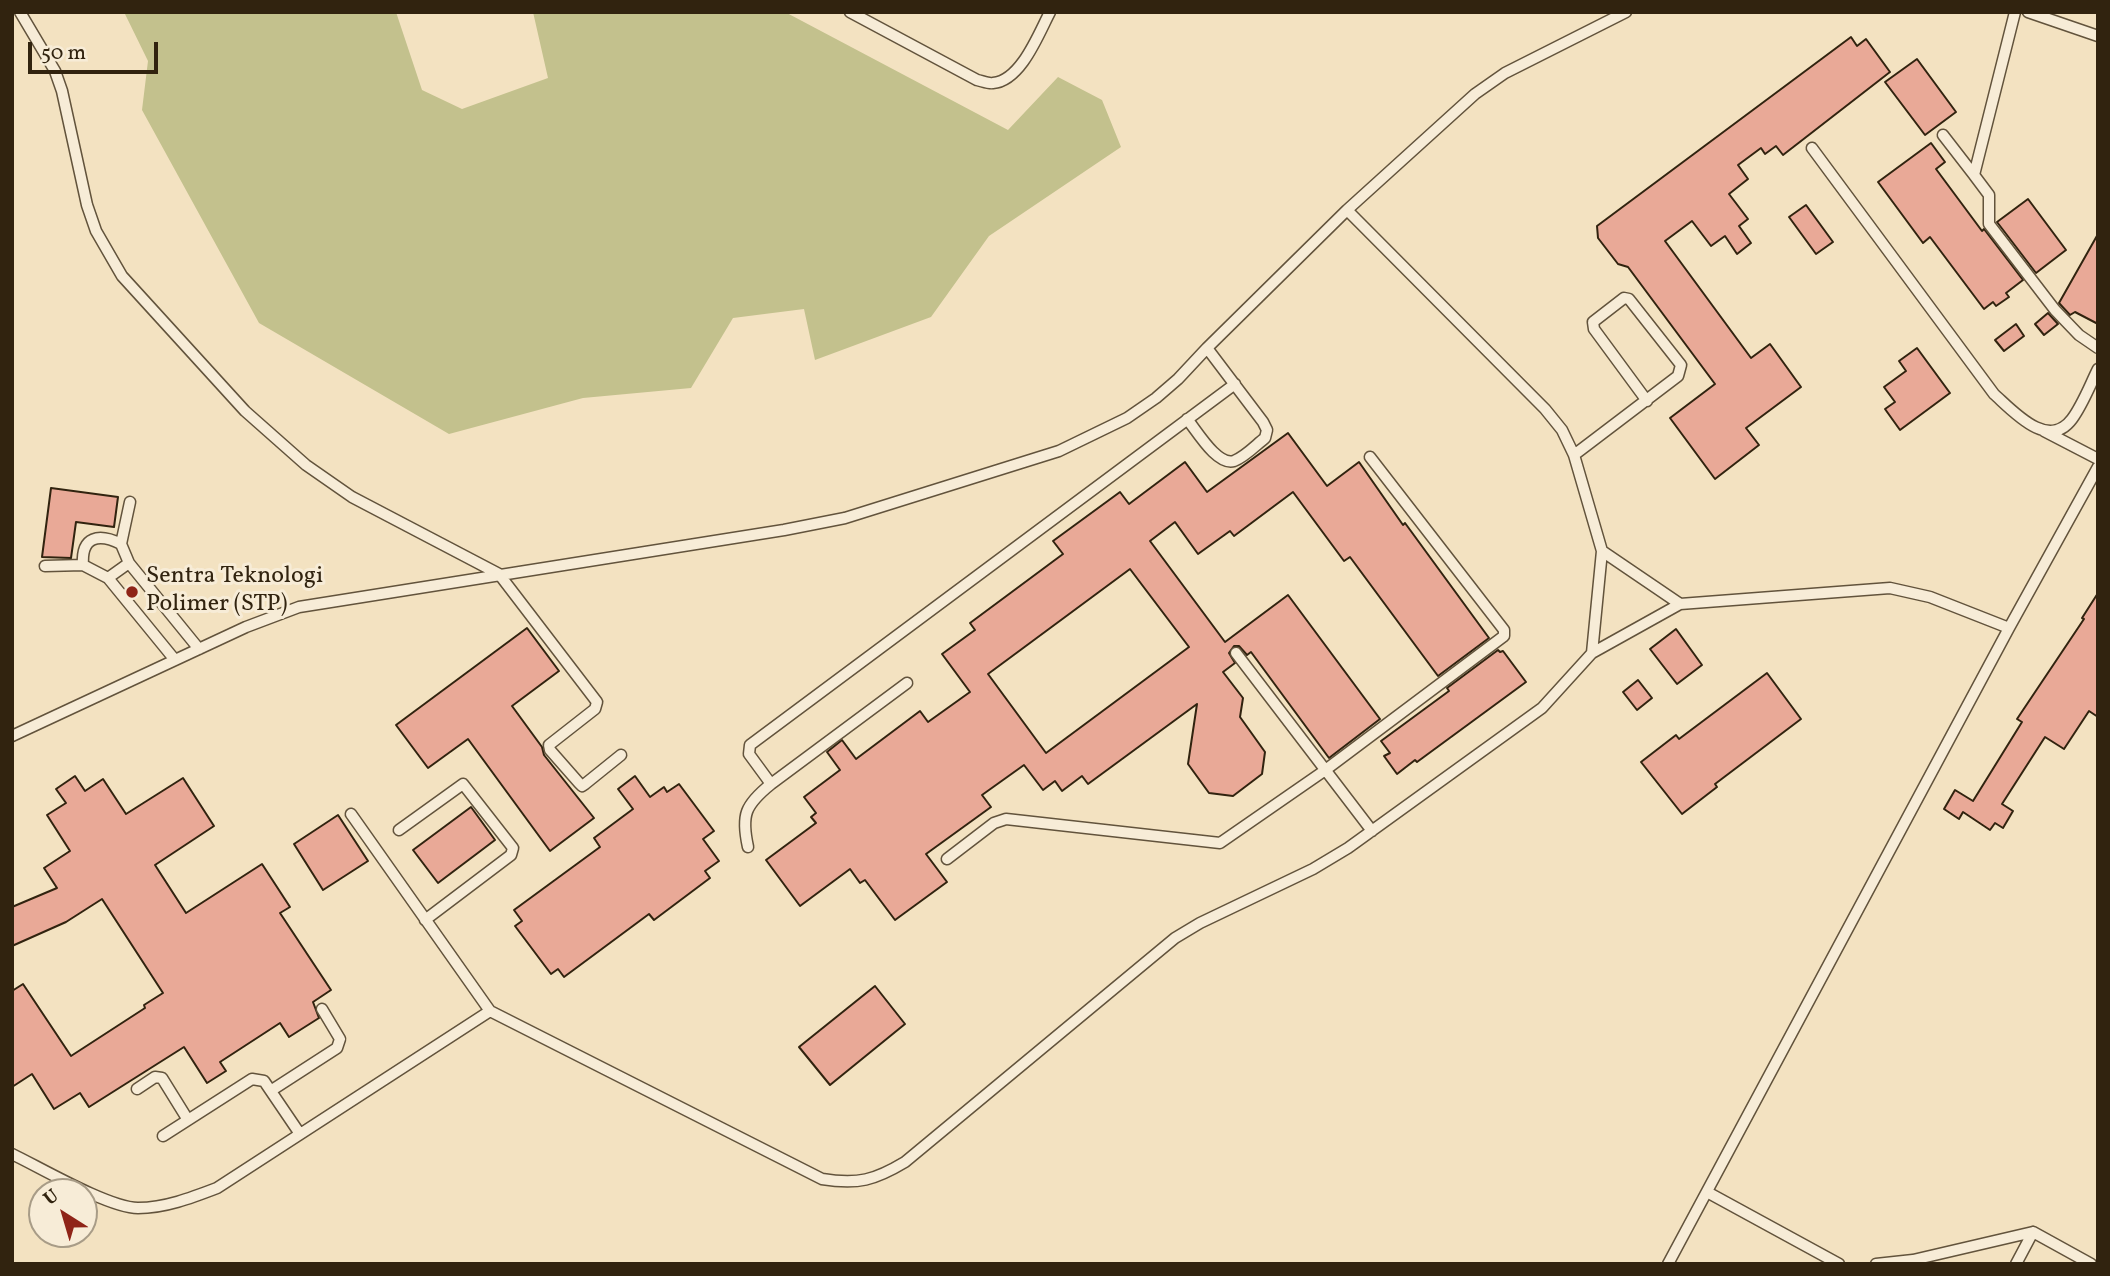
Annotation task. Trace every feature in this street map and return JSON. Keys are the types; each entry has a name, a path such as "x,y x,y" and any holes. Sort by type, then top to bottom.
{"lane":[{"path":"20,12 55,71 62,91 87,205 96,231 122,276 245,411 306,465 352,497 499,574 597,702 595,709 549,745 550,750 582,786 621,755"},
{"path":"850,12 977,80 994,83 1014,74 1026,58 1050,12"},
{"path":"12,736 246,627 299,607 845,518 1059,451 1127,418 1156,398 1348,210 1485,87 1505,73 1626,12"},
{"path":"1974,175 2015,12"},
{"path":"2028,12 2098,36"},
{"path":"1943,135 1989,195 1989,223 2055,310 2079,335 2098,348"},
{"path":"1812,148 1994,394 2024,421 2098,459"},
{"path":"1348,210 1545,409 1562,430 1574,455 1602,551 1592,653"},
{"path":"1574,455 1647,401 1678,376 1681,365 1629,299 1624,298 1592,322 1594,329 1647,401"},
{"path":"1187,419 1215,455 1225,461 1235,461 1265,438 1267,430 1206,348"},
{"path":"2044,431 2054,431 2071,421 2098,369"},
{"path":"771,784 749,754 750,745 1235,384"},
{"path":"947,859 994,823 1006,818 1220,843 1324,771 1504,636 1504,630 1370,457"},
{"path":"1668,1264 2098,467"},
{"path":"130,502 121,544 129,563 199,649"},
{"path":"83,565 83,549 95,538 110,538 121,544"},
{"path":"1602,551 1680,604"},
{"path":"108,578 129,563"},
{"path":"45,566 83,565 108,578 175,660"},
{"path":"351,814 490,1011 822,1179 845,1183 865,1181 886,1174 905,1162 1175,938 1332,858 1542,708 1592,653 1680,604 1890,588 1930,597 2009,628"},
{"path":"1236,653 1372,831"},
{"path":"748,847 743,827 747,808 771,784 907,683"},
{"path":"399,830 463,784 513,848 511,855 425,920"},
{"path":"272,1090 337,1048 340,1039 322,1009"},
{"path":"12,1154 115,1203 135,1208 162,1206 217,1188 490,1011"},
{"path":"137,1088 155,1077 162,1078 188,1120"},
{"path":"163,1136 252,1079 264,1080 300,1134"},
{"path":"1707,1192 1839,1264"},
{"path":"2016,1264 2034,1232"},
{"path":"1876,1264 1912,1262 2034,1232 2091,1264"}],"shaded area":[{"path":"124,12 396,12 422,90 462,109 548,78 533,12 785,12 1008,130 1058,77 1102,100 1121,147 989,236 931,317 815,360 804,309 733,318 691,388 583,398 449,434 259,323 142,110 148,61"}],"building":[{"path":"1851,37 1857,46 1866,39 1890,72 1783,155 1776,146 1765,154 1761,148 1738,165 1748,179 1729,194 1748,219 1739,226 1751,243 1737,254 1725,236 1711,246 1692,221 1665,241 1751,358 1770,344 1801,387 1746,428 1759,445 1715,479 1670,418 1715,384 1628,267 1618,264 1598,238 1597,226"},
{"path":"1917,59 1956,112 1925,135 1885,82"},
{"path":"1931,143 1945,162 1936,169 2023,280 2006,293 2009,297 1996,306 1993,302 1984,309 1930,237 1923,243 1878,182"},
{"path":"2028,199 2066,250 2036,273 1997,222"},
{"path":"1806,205 1833,242 1816,254 1789,217"},
{"path":"2098,234 2098,324 2075,312 2070,315 2059,303"},
{"path":"2048,313 2058,324 2044,335 2035,324"},
{"path":"2016,324 2024,336 2004,351 1995,340"},
{"path":"1917,348 1950,393 1900,430 1885,409 1895,402 1884,387 1906,371 1899,361"},
{"path":"1288,433 1327,486 1359,462 1489,638 1438,676 1350,557 1344,561 1293,492 1234,536 1230,531 1198,554 1175,522 1150,541 1225,642 1288,595 1380,719 1329,758 1251,652 1247,655 1239,646 1234,646 1229,653 1235,663 1223,672 1243,698 1240,717 1265,752 1262,774 1233,796 1209,793 1188,764 1197,704 1088,784 1082,776 1062,791 1055,781 1043,790 1024,765 982,795 991,807 926,854 947,882 895,920 865,880 860,883 850,869 800,906 766,860 816,823 811,817 816,813 804,797 840,770 827,752 842,740 856,759 920,711 928,722 970,692 942,654 975,630 970,623 1063,554 1053,541 1120,492 1129,504 1185,462 1207,492","holes":["1130,569 1189,647 1046,753 988,674"]},
{"path":"51,488 118,497 114,527 76,522 71,558 42,557"},
{"path":"2098,593 2098,717 2089,711 2064,749 2045,737 2002,804 2013,811 2003,828 1995,823 1990,830 1963,812 1959,819 1944,809 1955,790 1973,801 2022,722 2017,719 2084,619 2082,618"},
{"path":"527,628 559,671 512,706 542,747 544,755 594,818 550,851 468,739 428,768 396,725"},
{"path":"1676,629 1702,665 1677,684 1650,649"},
{"path":"1498,650 1503,651 1526,682 1397,774 1384,756 1390,753 1381,741 1449,691 1447,688"},
{"path":"1767,673 1801,719 1715,784 1717,787 1682,814 1641,762 1676,735 1679,739"},
{"path":"1638,680 1652,698 1637,710 1623,692"},
{"path":"75,776 85,791 103,779 126,814 183,778 214,826 155,865 186,913 262,864 290,907 280,913 331,990 313,1002 319,1018 289,1037 280,1023 220,1062 226,1071 207,1083 184,1047 89,1107 80,1093 54,1109 32,1074 12,1087 12,991 23,984 71,1056 145,1008 144,1005 163,993 102,899 66,922 12,946 12,907 57,888 44,868 70,851 47,815 66,803 56,789"},
{"path":"635,776 650,797 664,787 667,792 679,784 714,831 703,839 719,861 705,871 710,878 654,920 649,914 564,977 558,969 551,974 515,926 522,921 514,910 600,847 594,838 633,809 618,789"},
{"path":"471,807 495,840 438,883 413,850"},
{"path":"338,815 368,861 323,890 294,844"},
{"path":"875,986 905,1024 830,1085 799,1047"}],"place":[{"name":"Sentra Teknologi Polimer (STP)","path":"132,592"}]}
